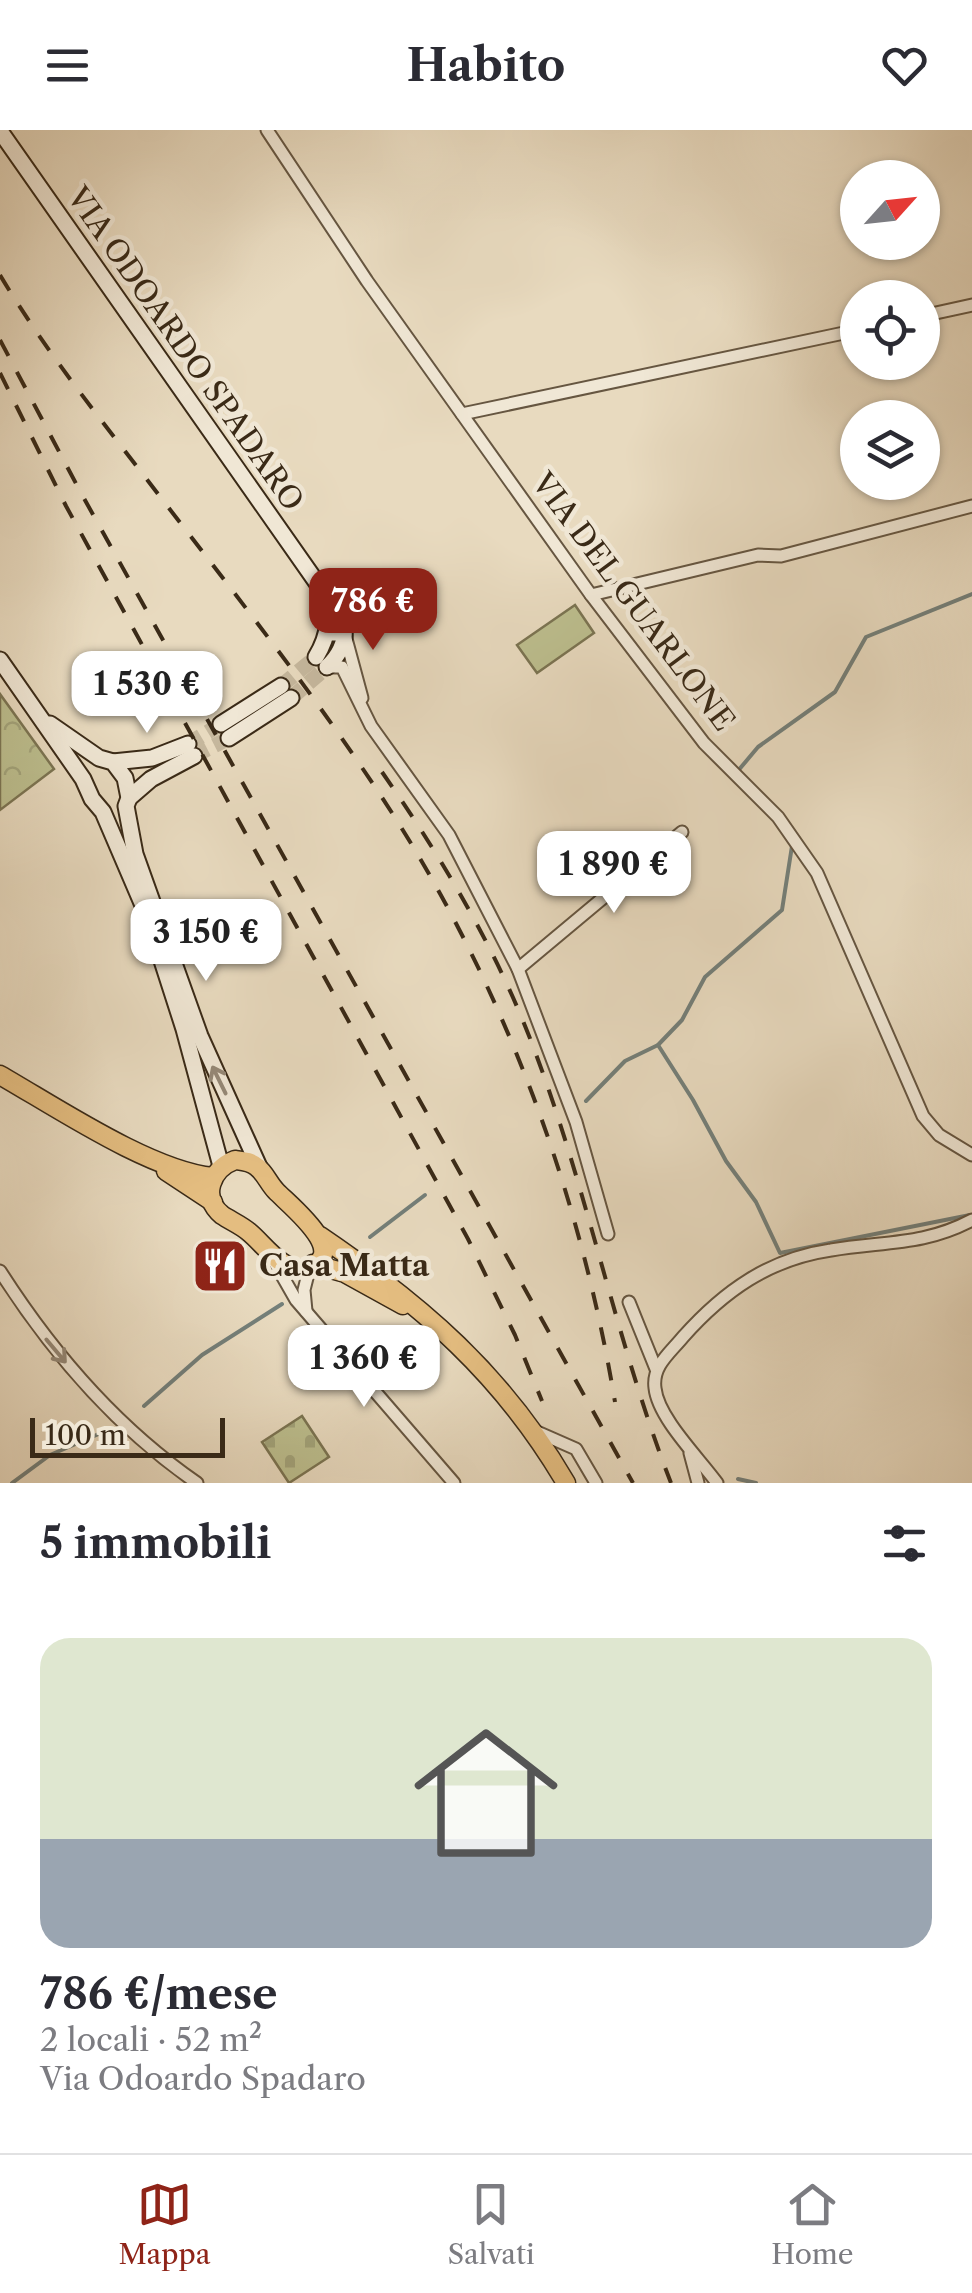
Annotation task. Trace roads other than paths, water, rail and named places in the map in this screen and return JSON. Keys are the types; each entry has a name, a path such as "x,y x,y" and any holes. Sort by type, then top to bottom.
{"main road":[{"path":"0,1076 150,1158 292,1266 311,1265 345,1273 422,1314"},
{"path":"150,1158 192,1174 217,1171 238,1160 260,1169 320,1236 385,1280 478,1363 535,1431 566,1483"},
{"path":"212,1202 217,1171"},
{"path":"311,1265 322,1252 320,1236"}],"street":[{"name":"VIA DEL GUARLONE","path":"267,130 367,281 592,594 704,743 778,817 817,874 923,1116 939,1135 972,1155"},
{"name":"VIA ODOARDO SPADARO","path":"0,131 316,581 326,599 327,635"},
{"path":"940,312 972,305"},
{"path":"462,414 840,334"},
{"path":"592,594 758,555 781,556 972,506"},
{"path":"316,581 339,610 371,726"},
{"path":"321,662 327,635 345,635"},
{"path":"321,662 342,652 345,635"},
{"path":"0,660 103,812 148,917 189,1046 217,1171"},
{"path":"321,662 342,667 371,726 449,835 518,969 576,1122 608,1234"},
{"path":"225,731 286,692"},
{"path":"38,716 106,760 125,778 132,844 200,1036 260,1169"},
{"path":"83,779 86,766 106,760 152,758 191,750 151,779 116,813 103,812"},
{"path":"518,969 682,832"},
{"path":"656,1369 706,1311 738,1284 763,1270 796,1257 831,1250 944,1235 972,1220"},
{"path":"270,1253 288,1289 454,1483"},
{"path":"306,1310 304,1290 311,1265"},
{"path":"0,1271 51,1346 113,1417 197,1483"},
{"path":"629,1302 656,1369 654,1391 668,1420 717,1483"},
{"path":"535,1431 576,1448 596,1483"},
{"path":"687,1444 698,1483"}],"waterway":[{"path":"737,772 758,747 835,692 866,637 972,594"},
{"path":"586,1101 625,1061 658,1045 682,1020 705,977 782,910 792,846"},
{"path":"658,1045 726,1161 756,1202 780,1253 970,1215"},
{"path":"370,1237 425,1195"},
{"path":"144,1406 202,1355 282,1304"},
{"path":"12,1483 50,1455 101,1433"},
{"path":"738,1479 756,1483"}],"tunnel":[{"path":"281,686 316,657"},
{"path":"291,698 327,667"},
{"path":"188,744 221,724"},
{"path":"194,756 229,738"}],"railway":[{"path":"0,275 70,378 348,747 419,857 459,930 528,1082 556,1160 580,1240 615,1402"},
{"path":"0,340 81,493 633,1483"},
{"path":"0,373 66,506 468,1239 542,1401"},
{"path":"382,772 469,910 522,1019 555,1110 671,1483"}],"place":[{"name":"Casa Matta","path":"220,1266"}]}
